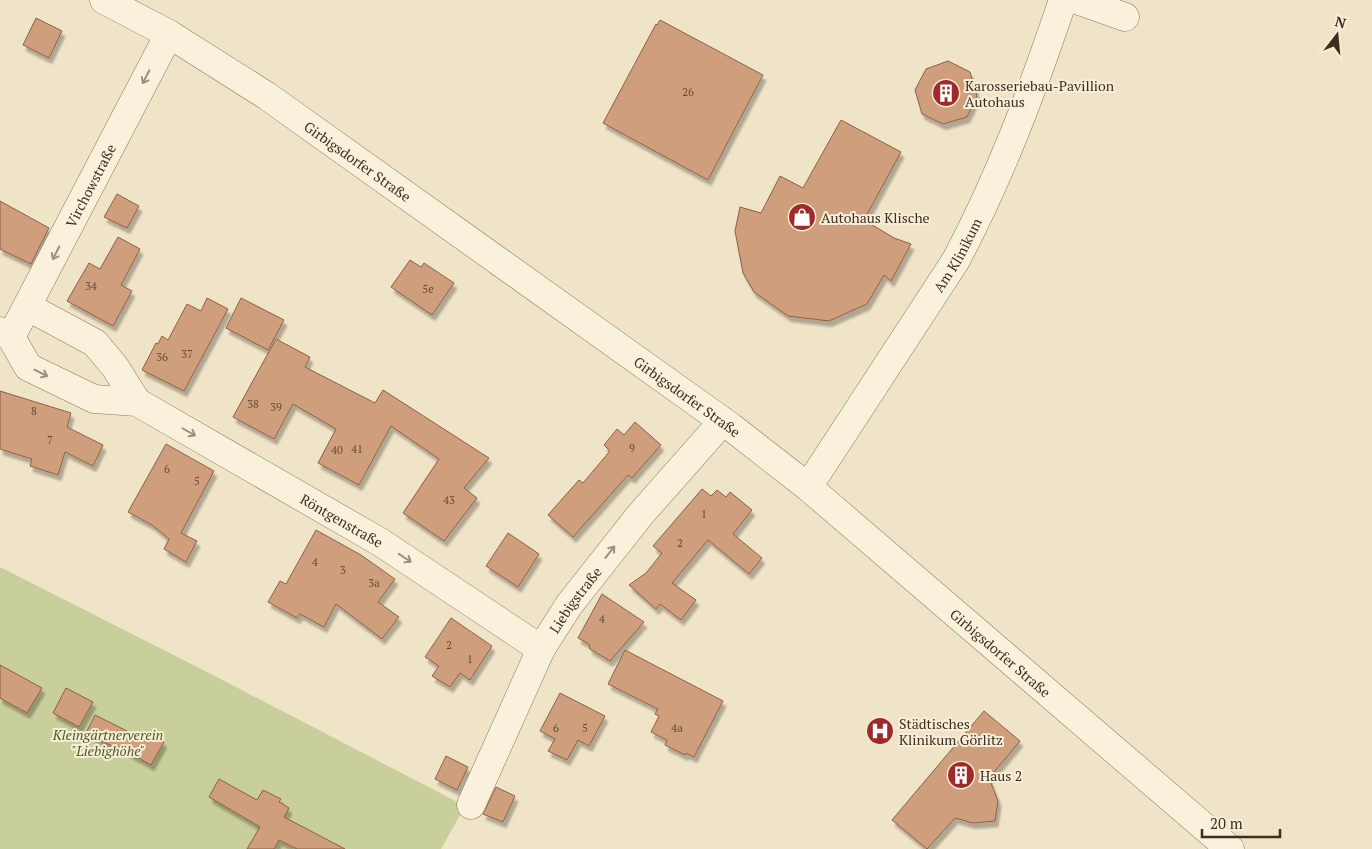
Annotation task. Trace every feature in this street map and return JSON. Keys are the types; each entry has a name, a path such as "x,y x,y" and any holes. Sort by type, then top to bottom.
{"street":[{"name":"Girbigsdorfer Straße","path":"104,0 169,34 267,96 723,421 808,487 1230,849"},
{"name":"Am Klinikum","path":"808,487 956,260 973,228 1034,84 1062,0"},
{"path":"1077,0 1125,17"},
{"name":"Virchowstraße","path":"6,334 28,307 169,34"},
{"name":"Röntgenstraße","path":"28,307 95,343 115,367 138,402"},
{"name":"Röntgenstraße","path":"6,334 28,367 94,399 138,402 380,542 541,649"},
{"name":"Liebigstraße","path":"471,805 541,649 569,605 640,515 723,421"}],"green space":[{"name":"Kleingärtnerverein \"Liebighöhe\"","path":"0,567 465,806 441,849 0,849"}],"building":[{"path":"36,18 62,31 49,58 23,45"},
{"path":"660,20 763,75 708,180 603,123 656,24"},
{"name":"Karosseriebau-Pavillion Autohaus","path":"948,61 970,72 977,96 967,117 943,124 922,114 915,90 926,69"},
{"name":"Autohaus Klische","path":"841,120 901,152 864,220 894,238 911,244 891,281 884,275 867,304 829,321 788,316 754,292 743,273 735,231 740,207 761,213 780,176 803,188"},
{"path":"117,194 139,206 127,228 104,217"},
{"path":"0,201 49,228 31,264 0,249"},
{"path":"118,237 140,249 121,285 132,291 113,326 67,301 89,263 100,269"},
{"path":"410,260 421,267 424,263 454,283 432,315 391,287"},
{"path":"207,298 228,309 184,391 142,370 156,343 158,344 162,336 168,340 187,304 201,311"},
{"path":"241,298 284,320 268,350 226,328"},
{"path":"276,339 310,357 305,367 375,403 383,390 489,458 464,488 477,498 444,541 403,513 439,459 391,426 359,485 318,463 336,429 293,404 274,439 233,417"},
{"path":"0,391 71,413 67,427 103,445 93,466 65,452 58,475 30,466 32,459 0,449"},
{"path":"635,422 661,445 632,478 628,475 573,537 548,515 579,480 583,483 610,451 604,445 617,429 624,435"},
{"path":"166,444 214,471 181,533 197,541 186,562 164,549 169,539 152,525 128,512"},
{"path":"702,489 711,496 717,490 726,497 730,492 752,510 733,534 762,558 749,574 708,540 672,583 696,600 681,620 660,604 656,609 629,585 646,573 662,553 653,546"},
{"path":"316,530 361,555 395,579 378,602 399,617 382,639 336,604 324,627 300,614 297,618 268,602 280,581 286,584"},
{"path":"508,533 539,554 518,587 486,566"},
{"path":"602,594 644,622 610,661 590,649 589,644 578,638"},
{"path":"451,618 492,646 470,680 460,673 450,687 432,676 439,666 425,657"},
{"path":"625,650 723,701 694,757 686,753 685,755 665,745 667,740 651,732 659,716 655,714 658,709 608,684"},
{"path":"0,665 42,688 27,713 0,698"},
{"path":"66,688 93,702 79,727 53,713"},
{"path":"560,693 605,716 589,746 578,740 567,760 548,751 555,739 540,731"},
{"name":"Haus 2","path":"984,711 1020,741 989,778 998,801 995,821 973,823 955,818 927,849 892,820"},
{"path":"95,715 141,738 145,731 164,742 151,765 117,746 116,748 86,733"},
{"path":"446,756 468,767 457,790 435,779"},
{"path":"219,779 257,800 263,790 281,799 279,802 289,808 284,817 345,849 297,849 279,840 274,849 247,849 260,827 209,797"},
{"path":"496,787 515,796 503,822 483,814"}],"place":[{"name":"Karosseriebau-Pavillion Autohaus","path":"946,93"},
{"name":"Autohaus Klische","path":"802,217"},
{"name":"Städtisches Klinikum Görlitz","path":"880,731"},
{"name":"Haus 2","path":"961,775"}]}
